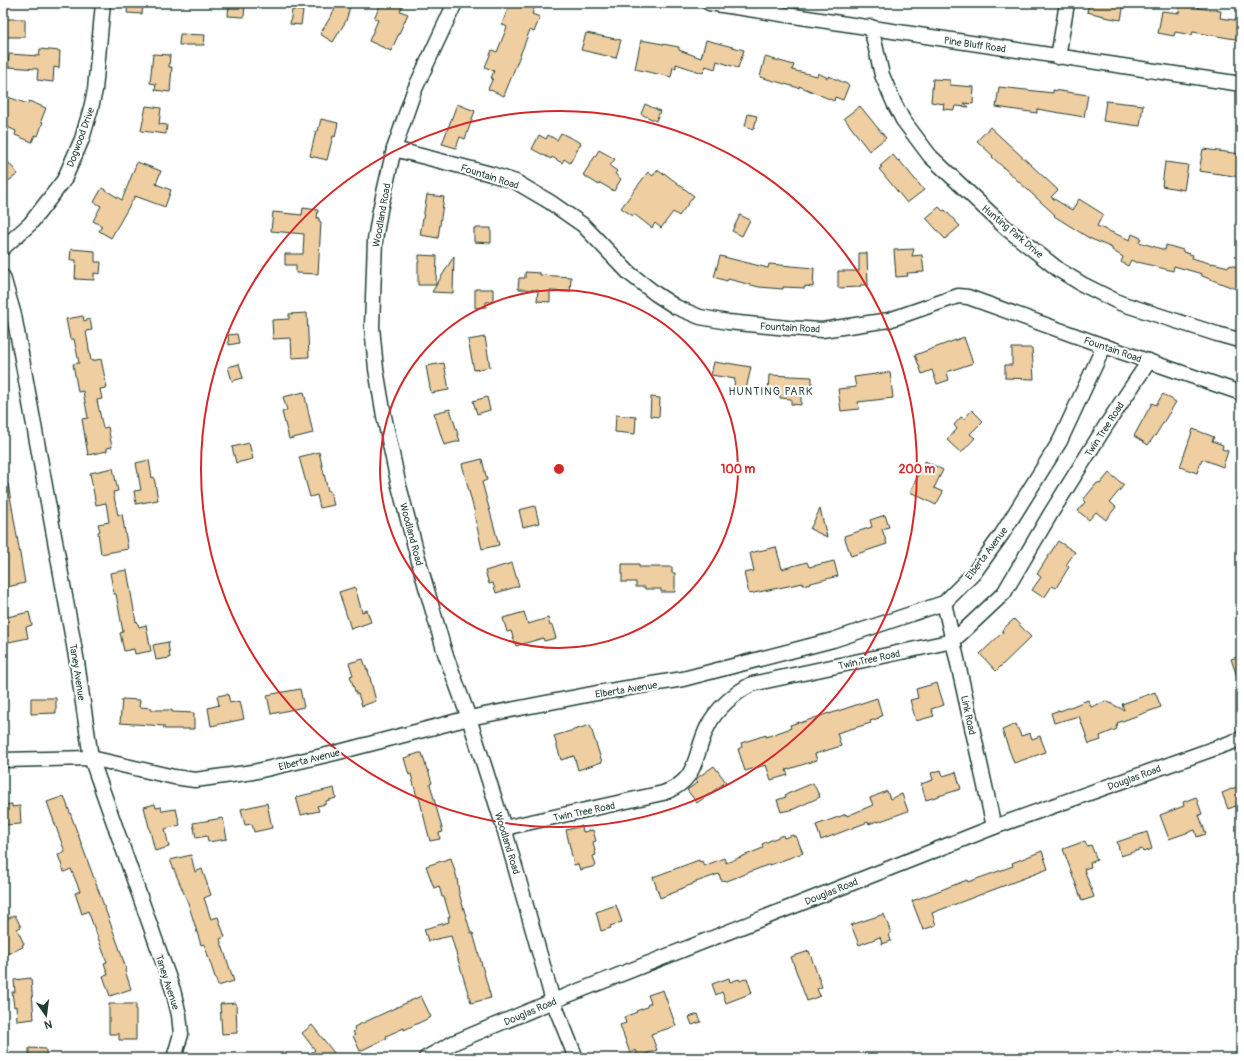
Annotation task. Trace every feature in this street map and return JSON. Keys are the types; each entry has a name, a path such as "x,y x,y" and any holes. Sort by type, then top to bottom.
{"street":[{"name":"Dogwood Drive","path":"3,248 30,224 64,180 82,138 95,90 103,3"},
{"name":"Woodland Road","path":"455,3 414,91 394,149 380,210 375,240 372,327 376,369 398,482 445,653 469,718 504,828 553,1001 576,1058"},
{"name":"Pine Bluff Road","path":"709,3 1241,84"},
{"path":"1058,57 1066,3"},
{"name":"Hunting Park Drive","path":"871,27 882,75 903,120 930,156 1006,228 1059,270 1082,284 1120,303 1217,334 1235,339 1241,339"},
{"name":"Fountain Road","path":"394,149 516,182 550,202 583,225 629,273 656,294 676,307 700,317 743,324 822,330 889,320 958,296 968,297 1241,393"},
{"name":"Taney Avenue","path":"3,277 14,315 76,662 90,758 172,990 179,1015 181,1034 174,1058"},
{"name":"Elberta Avenue","path":"3,760 90,758 174,777 195,780 253,772 335,753 469,718 684,679 833,640 944,603 974,573 1002,534 1060,441 1104,346"},
{"name":"Twin Tree Road","path":"504,828 663,793 674,789 686,779 696,762 708,726 714,716 740,690 752,684 953,641 1004,593 1051,513 1105,427 1149,361"},
{"name":"Link Road","path":"944,603 994,827"},
{"name":"Douglas Road","path":"426,1058 455,1042 553,1001 994,827 1241,739"}],"building":[{"path":"128,3 143,3 142,14 127,13"},
{"path":"229,3 245,3 244,17 228,16"},
{"path":"336,3 351,3 346,21 333,42 320,34 334,11"},
{"path":"387,3 404,3 400,11 408,14 391,51 369,41 378,20 374,18 381,4 385,6"},
{"path":"510,3 528,3 535,6 532,14 540,17 534,32 530,30 504,96 488,89 493,78 491,78 494,71 485,67 492,50 497,52 507,27 502,24"},
{"path":"1089,3 1124,3 1121,20 1087,12"},
{"path":"1180,3 1198,5 1198,8 1221,11 1220,18 1241,21 1241,40 1193,32 1192,35 1175,32 1174,36 1158,33 1162,11 1179,13"},
{"path":"292,10 303,11 301,25 290,24"},
{"path":"4,19 25,19 25,37 3,37"},
{"path":"586,33 621,40 616,58 581,50"},
{"path":"180,34 205,35 204,45 179,45"},
{"path":"641,40 679,47 679,50 701,58 706,40 744,50 738,68 717,61 715,69 706,66 703,73 676,64 676,68 673,67 671,77 635,69"},
{"path":"40,49 60,51 59,68 54,67 53,82 37,80 38,69 8,67 9,54 39,56"},
{"path":"153,54 170,55 169,67 172,67 170,92 155,90 156,84 150,83"},
{"path":"765,57 794,65 792,70 817,76 818,73 849,85 843,100 835,97 834,101 799,86 799,88 760,77"},
{"path":"933,79 950,80 950,85 974,87 973,104 964,103 969,107 955,106 954,110 943,109 944,104 931,102"},
{"path":"999,87 1053,93 1053,90 1088,95 1084,117 1037,109 1037,113 996,107"},
{"path":"8,97 28,104 29,101 46,108 41,121 43,122 38,136 35,135 32,142 15,135 16,131 3,125 3,110"},
{"path":"1106,101 1143,105 1140,126 1103,121"},
{"path":"457,104 475,111 465,139 460,137 456,148 442,144"},
{"path":"645,104 660,111 656,121 641,114"},
{"path":"146,106 161,108 159,124 167,125 166,134 141,131"},
{"path":"860,106 886,138 869,151 844,118"},
{"path":"748,114 757,116 754,129 745,126"},
{"path":"321,119 338,123 327,160 310,156 316,131 318,131"},
{"path":"990,127 1058,190 1051,197 1072,210 1079,199 1103,214 1097,226 1130,240 1132,234 1141,238 1139,242 1165,250 1166,245 1183,250 1183,252 1193,255 1192,258 1212,264 1229,267 1230,265 1241,268 1236,289 1202,276 1202,274 1174,266 1173,271 1137,263 1131,260 1128,266 1121,262 1123,257 1112,250 1112,248 1089,238 1054,216 1055,215 992,157 993,156 977,141"},
{"path":"561,133 581,143 570,163 564,159 562,163 552,157 551,159 532,149 539,135 546,139 548,135 557,140"},
{"path":"1203,149 1241,154 1241,177 1199,171"},
{"path":"599,150 615,159 610,166 617,171 615,174 621,179 614,191 600,183 599,185 583,175"},
{"path":"893,155 924,190 907,203 879,169 882,167 880,166"},
{"path":"3,156 18,174 3,185"},
{"path":"137,162 161,171 156,184 171,190 165,207 135,196 111,238 99,231 102,226 93,221 101,206 94,202 102,188 122,200"},
{"path":"1165,162 1188,165 1184,190 1162,186"},
{"path":"657,170 663,174 664,173 694,196 679,216 673,212 661,228 655,223 652,228 634,214 633,216 621,208 648,172 653,176"},
{"path":"427,195 444,197 438,238 420,235"},
{"path":"939,207 943,211 945,210 960,226 945,239 926,218"},
{"path":"303,208 318,210 317,218 319,218 319,221 321,222 318,274 296,273 296,265 285,265 285,254 303,254 304,234 271,231 273,212 302,215"},
{"path":"740,215 750,220 742,236 732,231"},
{"path":"474,228 491,228 491,243 474,242"},
{"path":"71,249 95,251 95,262 101,262 100,274 94,273 94,280 75,279 76,260 70,260"},
{"path":"914,249 912,256 922,255 924,272 907,273 908,276 896,277 894,250"},
{"path":"859,253 867,253 868,285 838,288 838,271 859,271"},
{"path":"419,255 437,256 436,285 418,285"},
{"path":"454,256 453,293 432,292"},
{"path":"720,256 768,268 769,264 814,268 813,287 783,287 783,289 759,287 714,277"},
{"path":"525,272 540,273 540,275 571,277 570,292 550,291 550,302 537,301 538,290 518,289 519,278 525,278"},
{"path":"475,289 493,289 493,302 486,302 486,307 475,308"},
{"path":"307,313 309,357 292,358 291,338 273,339 272,320 289,319 289,314"},
{"path":"83,316 84,321 90,319 92,330 86,331 91,361 101,359 107,388 100,389 102,399 97,400 103,428 108,427 112,447 107,448 107,451 88,455 82,419 88,418 83,391 78,392 73,364 79,363 74,339 70,339 66,319"},
{"path":"237,334 239,343 229,345 228,335"},
{"path":"485,337 490,367 474,370 468,340"},
{"path":"964,337 973,363 947,372 949,380 937,384 932,370 922,374 915,355"},
{"path":"1012,348 1032,348 1034,379 1005,378 1005,365 1012,365"},
{"path":"714,362 751,367 745,394 733,392 735,379 711,375"},
{"path":"444,363 449,390 431,393 426,366"},
{"path":"239,364 243,378 232,381 228,367"},
{"path":"890,372 893,398 858,402 859,409 841,411 838,389 856,387 854,377"},
{"path":"769,375 812,377 812,395 801,394 801,405 791,404 791,399 780,398 780,393 768,393"},
{"path":"304,392 313,433 289,439 282,412 287,410 283,397"},
{"path":"1163,394 1176,402 1148,445 1134,436 1152,403 1156,405"},
{"path":"487,397 490,410 477,414 473,401"},
{"path":"651,397 660,398 659,417 650,416"},
{"path":"450,409 460,441 444,445 434,413"},
{"path":"972,410 983,421 970,434 975,438 961,453 947,440 957,429 954,425 961,417 964,419"},
{"path":"616,415 636,417 635,434 615,432"},
{"path":"1193,429 1214,437 1212,441 1223,445 1222,449 1228,451 1223,467 1202,459 1197,473 1180,467"},
{"path":"249,443 253,459 236,463 232,447"},
{"path":"319,452 328,491 330,491 334,505 320,508 317,495 310,497 299,457"},
{"path":"482,459 487,480 482,482 499,545 482,549 475,514 462,464"},
{"path":"149,460 158,500 136,504 134,491 141,490 136,463"},
{"path":"925,461 943,470 934,488 943,492 936,505 910,492"},
{"path":"113,468 118,491 113,492 118,515 122,514 128,549 101,554 98,532 100,531 98,524 109,522 106,503 96,505 90,473"},
{"path":"1109,473 1124,485 1110,502 1116,507 1106,520 1096,512 1089,520 1078,511 1085,502 1083,500 1097,483 1100,484"},
{"path":"3,484 8,484 25,583 3,588 3,570 5,570 3,558"},
{"path":"535,506 539,523 523,527 519,510"},
{"path":"820,509 827,537 810,529"},
{"path":"885,515 889,527 882,529 887,544 851,556 844,536 872,527 870,520"},
{"path":"1058,541 1075,552 1066,565 1069,567 1056,588 1052,586 1044,598 1032,590 1041,577 1037,574"},
{"path":"776,547 782,569 807,562 809,567 834,561 838,576 803,585 803,583 749,594 744,573 754,571 750,553"},
{"path":"512,563 519,586 496,593 493,583 489,584 485,571"},
{"path":"622,564 639,564 639,567 672,567 672,573 675,573 675,592 661,592 661,589 645,589 645,587 636,587 636,582 622,582"},
{"path":"127,570 136,622 137,621 139,627 146,625 151,651 135,654 134,649 124,651 120,633 123,632 116,594 114,594 110,573"},
{"path":"355,587 362,612 367,610 371,622 351,629 339,592"},
{"path":"29,612 32,625 26,627 28,638 9,642 6,631 4,632 3,618"},
{"path":"524,612 528,624 548,618 556,638 544,641 543,638 516,646 511,631 507,632 503,618"},
{"path":"1014,619 1031,637 996,671 980,654"},
{"path":"168,642 170,658 156,660 153,645"},
{"path":"1241,656 1241,685 1240,685 1231,659"},
{"path":"363,659 368,670 376,701 362,706 350,676 353,675 349,663"},
{"path":"937,683 944,705 931,709 934,716 916,721 910,700 918,698 916,689"},
{"path":"300,689 304,707 271,714 267,695"},
{"path":"1155,692 1161,707 1117,723 1117,729 1100,736 1101,740 1089,744 1079,716 1054,723 1051,713 1088,700 1091,707 1106,701 1124,710 1122,704"},
{"path":"228,694 230,703 240,701 244,719 211,726 208,708 219,705 217,696"},
{"path":"31,698 56,698 56,713 31,714"},
{"path":"877,698 882,716 870,721 871,723 837,733 841,746 815,754 817,760 786,770 788,775 771,780 766,765 745,771 738,749 742,747 741,743 766,735 766,737 791,728 790,725"},
{"path":"122,699 140,700 139,707 152,708 151,710 172,710 172,712 194,713 194,729 164,729 164,726 120,723"},
{"path":"1016,724 1021,736 1030,733 1032,739 1040,736 1046,752 1014,763 1002,730"},
{"path":"590,725 602,762 578,770 574,756 561,760 554,736"},
{"path":"422,753 432,783 430,784 443,832 439,833 440,839 430,841 419,797 417,797 411,774 409,775 404,758"},
{"path":"714,766 726,782 697,803 687,790 698,782 696,780 697,778"},
{"path":"941,770 943,776 956,772 961,789 926,800 921,784 933,780 931,773"},
{"path":"813,783 820,797 794,809 781,812 777,800"},
{"path":"1241,785 1241,804 1228,809 1222,793"},
{"path":"334,788 336,798 326,801 326,804 317,806 319,811 301,815 296,797"},
{"path":"887,791 890,799 902,794 908,811 878,822 869,824 868,822 821,840 816,825 846,814 847,816 873,805 870,798"},
{"path":"64,796 119,947 131,989 110,996 103,976 108,975 104,963 107,962 88,911 82,914 75,893 80,891 71,869 64,872 58,855 65,852 47,802"},
{"path":"1196,797 1202,814 1199,815 1206,834 1197,837 1195,830 1169,839 1160,815 1184,806 1183,802"},
{"path":"267,803 272,828 254,832 252,824 245,825 241,809"},
{"path":"12,804 12,807 20,806 21,824 3,825 3,805"},
{"path":"155,804 156,808 161,807 162,811 176,809 180,825 165,829 169,847 155,851 144,807"},
{"path":"223,818 227,839 208,842 207,836 196,838 193,823"},
{"path":"582,826 583,832 593,830 596,841 593,842 596,855 593,856 596,866 580,870 578,864 574,865 566,830"},
{"path":"1147,832 1152,849 1143,852 1142,849 1121,856 1117,842"},
{"path":"783,835 784,838 793,835 794,837 796,836 803,853 727,881 721,880 719,874 693,883 660,898 653,877 699,860 700,862 702,861 704,866 724,858 726,863 763,848 762,844"},
{"path":"1085,841 1087,846 1091,845 1097,860 1090,863 1091,867 1084,869 1094,897 1082,901 1063,849"},
{"path":"1042,851 1048,869 932,913 936,925 923,930 912,901 967,880 968,882 1013,866 1012,863"},
{"path":"191,855 195,872 202,869 211,895 204,898 211,919 218,917 225,937 220,939 234,981 218,986 204,944 201,945 188,903 170,860"},
{"path":"451,858 457,878 459,893 471,933 473,933 491,998 471,1003 451,936 428,941 424,929 449,922 448,917 450,917 444,897 442,897 439,886 434,888 426,866"},
{"path":"616,905 622,922 601,931 596,912"},
{"path":"884,914 891,933 889,934 891,941 882,944 880,937 859,945 851,925"},
{"path":"15,915 21,927 17,929 24,944 22,945 23,947 7,954 3,945 3,921"},
{"path":"809,951 822,987 817,989 820,996 807,1001 791,957"},
{"path":"31,978 34,1019 17,1021 16,1006 14,1007 12,992 15,992 14,980"},
{"path":"729,978 730,982 739,979 740,981 747,978 752,993 726,1003 722,992 716,995 712,984"},
{"path":"663,990 676,1026 651,1034 657,1050 638,1057 636,1050 630,1053 620,1025 626,1023 624,1017 647,1007 647,1005 651,1003 648,995"},
{"path":"421,996 431,1017 404,1030 404,1028 386,1036 387,1038 360,1051 353,1036 355,1035 353,1032 355,1031 354,1027"},
{"path":"236,1003 237,1033 222,1034 220,1004"},
{"path":"109,1004 136,1004 136,1040 119,1040 119,1034 109,1034"},
{"path":"698,1014 701,1022 692,1025 689,1017"},
{"path":"312,1025 335,1054 330,1058 304,1058 315,1050 302,1033"},
{"path":"29,1048 46,1049 46,1058 29,1058"}],"district":[{"name":"HUNTING PARK","path":"771,391"}]}
